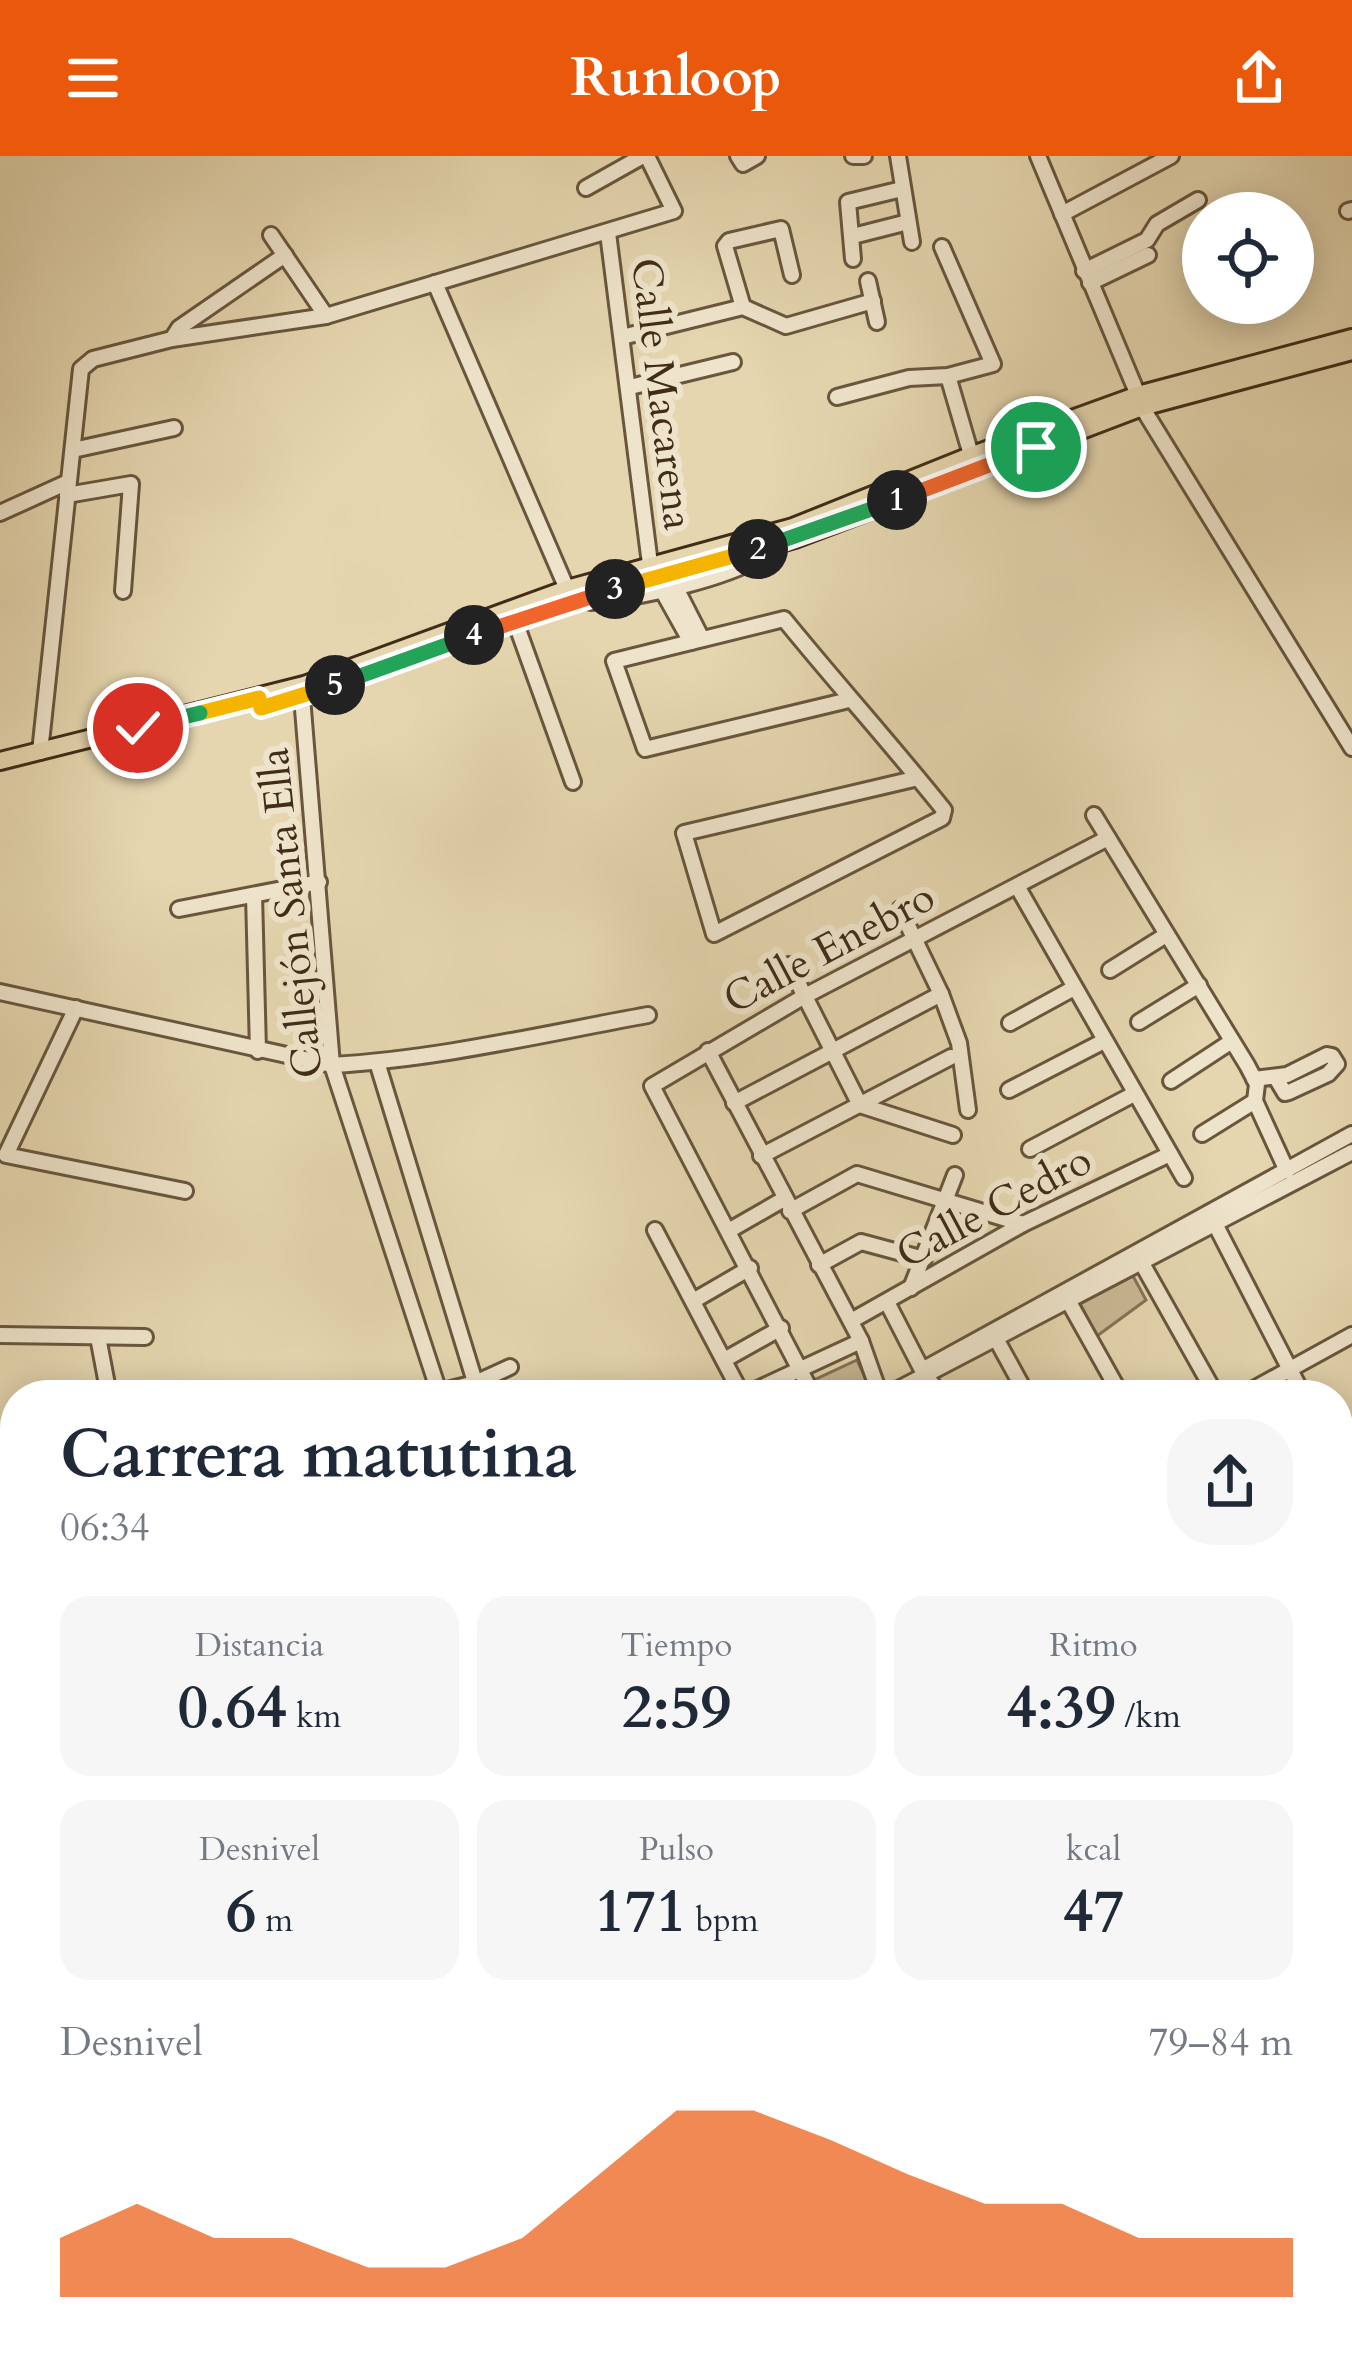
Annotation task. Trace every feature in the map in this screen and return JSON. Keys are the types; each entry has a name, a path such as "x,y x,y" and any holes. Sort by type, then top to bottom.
{"main road":[{"path":"1238,375 1352,338"},
{"path":"9,764 260,703 650,564 793,527 1140,401 1352,351"},
{"path":"9,764 40,752 302,697 514,621 564,597 782,543 973,463"}],"street":[{"path":"40,752 81,369 93,359 172,339 326,316 675,210 645,156 586,188"},
{"path":"738,156 742,164 757,156"},
{"path":"854,157 864,156"},
{"path":"898,156 912,242"},
{"path":"1038,156 1140,401 1345,726 1352,748"},
{"path":"1062,214 1171,156"},
{"path":"853,259 848,202 902,189"},
{"path":"1087,277 1147,240 1157,224 1182,209"},
{"path":"853,236 908,222"},
{"path":"742,307 727,243 782,230 791,274"},
{"name":"Calle Macarena","path":"608,232 650,564"},
{"path":"271,235 326,316"},
{"path":"837,397 909,378 948,376 993,364 942,247"},
{"path":"172,339 178,328 285,255"},
{"path":"1087,277 1148,255"},
{"path":"868,280 877,322"},
{"path":"435,283 564,597 633,598 756,562 782,543"},
{"path":"622,337 742,307 786,326 872,301"},
{"path":"630,387 733,362"},
{"path":"948,376 973,463"},
{"path":"73,450 174,428"},
{"path":"0,513 68,489 131,484 123,591"},
{"path":"668,588 697,640"},
{"path":"850,700 645,749 614,661 784,619 850,700 918,778 944,810 942,818 714,934 684,833 918,778"},
{"path":"514,621 574,782"},
{"name":"Callejón Santa Ella","path":"302,697 332,1065 435,1380"},
{"path":"1094,815 1255,1079 1256,1101 1287,1171"},
{"name":"Calle Enebro","path":"730,1230 652,1087 803,997 1108,838"},
{"path":"179,908 319,882"},
{"path":"1018,886 1184,1178"},
{"path":"254,895 258,1051"},
{"path":"900,908 958,1042 968,1110"},
{"path":"1110,970 1166,934"},
{"path":"789,965 860,1105 953,1135"},
{"path":"1139,1022 1199,985"},
{"path":"1010,1023 1074,988"},
{"path":"0,992 332,1065 377,1062 648,1016"},
{"path":"734,1103 941,994"},
{"path":"76,1008 6,1155 185,1191"},
{"path":"1009,1090 1104,1041"},
{"path":"1171,1081 1232,1041"},
{"path":"708,1051 878,1380"},
{"path":"761,1156 951,1057"},
{"path":"1255,1079 1276,1078 1322,1057"},
{"path":"377,1062 474,1380"},
{"path":"1030,1149 1134,1094"},
{"path":"1202,1134 1256,1101"},
{"path":"0,1128 17,1131"},
{"path":"1212,1218 1287,1171 1350,1147"},
{"path":"932,1380 994,1335 1350,1147"},
{"name":"Calle Cedro","path":"851,1321 1023,1224 1170,1154"},
{"path":"807,1380 730,1230 857,1174 1023,1224"},
{"path":"911,1288 955,1175"},
{"path":"1212,1218 1295,1380"},
{"path":"655,1230 735,1380"},
{"path":"819,1265 861,1242 924,1259"},
{"path":"1138,1258 1207,1380"},
{"path":"693,1301 750,1268"},
{"path":"1066,1297 1112,1380"},
{"path":"886,1302 925,1380"},
{"path":"724,1360 782,1328"},
{"path":"0,1335 145,1336"},
{"path":"994,1335 1019,1380"},
{"path":"1273,1380 1352,1336"},
{"path":"98,1337 106,1380"},
{"path":"777,1380 861,1341"},
{"path":"490,1380 510,1367"}],"shaded area":[{"path":"1133,1276 1146,1300 1097,1336 1080,1304"},
{"path":"857,1360 866,1380 814,1380"}],"route":[{"path":"138,728 259,698 261,708 302,697 562,604 795,539 1036,447"}]}
